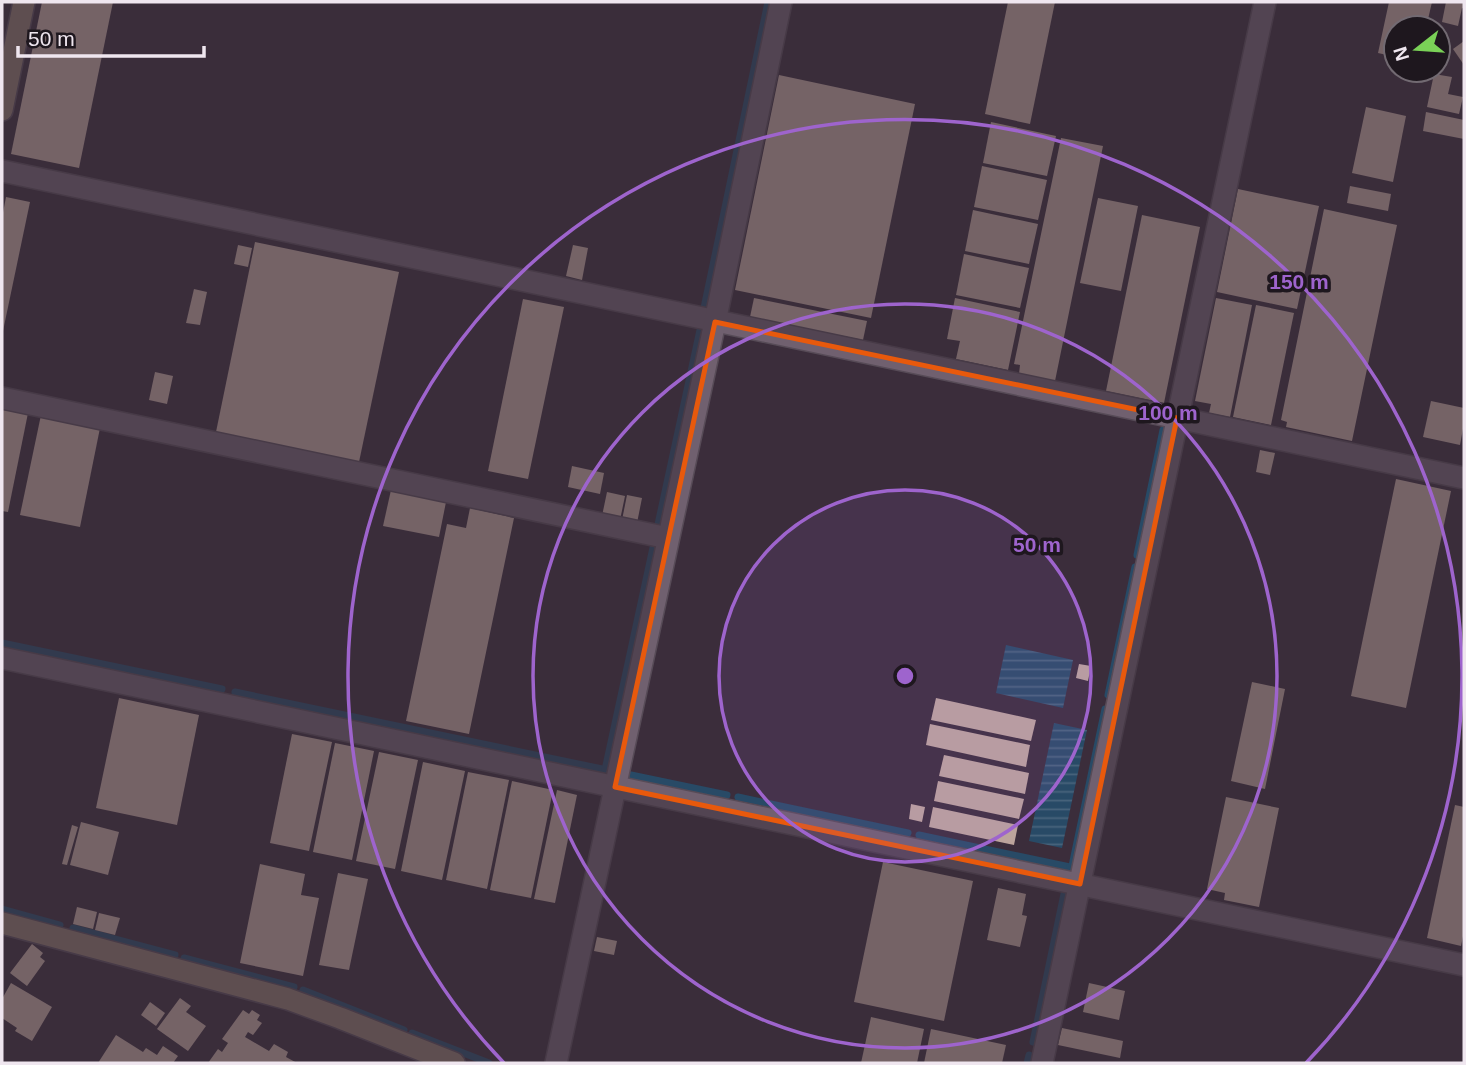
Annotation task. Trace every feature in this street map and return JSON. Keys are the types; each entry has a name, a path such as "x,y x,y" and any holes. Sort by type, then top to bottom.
{"street":[{"path":"2,110 24,2"},
{"path":"556,1063 781,2"},
{"path":"1042,1063 1265,2"},
{"path":"2,171 1464,478"},
{"path":"2,398 668,538"},
{"path":"2,658 1464,965"},
{"path":"2,922 288,999 454,1063"}],"highlighted area":[{"path":"715,322 1177,418 1080,884 615,787"}],"water":[{"path":"1006,645 1073,660 1063,708 996,693"},
{"path":"1054,723 1087,730 1062,848 1029,841"}],"building":[{"path":"42,2 113,2 79,168 11,154"},
{"path":"1008,2 1055,2 1030,124 985,114"},
{"path":"1389,2 1432,2 1429,14 1386,14"},
{"path":"1446,2 1464,2 1458,26 1452,24 1452,14 1444,14"},
{"path":"1382,34 1382,54 1378,53"},
{"path":"1464,41 1464,65 1453,49"},
{"path":"779,75 915,104 871,318 735,290"},
{"path":"1432,84 1450,84 1448,94 1463,97 1459,114 1427,107"},
{"path":"1366,107 1406,116 1393,182 1352,173"},
{"path":"1426,112 1464,120 1464,139 1423,131"},
{"path":"991,122 1056,136 1047,176 983,163"},
{"path":"1061,138 1103,146 1055,381 1019,374 1020,365 1014,364"},
{"path":"982,166 1047,180 1038,220 974,207"},
{"path":"1350,186 1391,194 1388,211 1347,203"},
{"path":"1238,189 1319,206 1297,309 1217,292"},
{"path":"6,197 30,202 3,331 2,218"},
{"path":"1098,198 1138,206 1121,291 1080,283"},
{"path":"1324,209 1397,225 1352,441 1286,427 1287,422 1281,420"},
{"path":"973,210 1038,224 1029,264 965,251"},
{"path":"1142,215 1200,227 1164,403 1106,391"},
{"path":"255,242 399,272 359,462 216,432"},
{"path":"238,245 252,248 248,267 234,264"},
{"path":"573,245 588,248 582,280 566,276"},
{"path":"964,254 1029,268 1020,308 956,295"},
{"path":"194,289 207,292 200,325 186,323"},
{"path":"754,298 867,321 863,340 750,317"},
{"path":"955,298 1020,312 1008,370 956,359 960,341 947,339"},
{"path":"1216,298 1252,305 1230,417 1209,413 1211,404 1195,401"},
{"path":"523,299 564,307 528,479 488,471"},
{"path":"1256,305 1294,313 1271,425 1233,417"},
{"path":"155,372 173,376 167,404 149,400"},
{"path":"1431,401 1464,408 1460,445 1423,437"},
{"path":"2,407 28,413 8,512 2,511"},
{"path":"41,415 100,428 80,527 20,515"},
{"path":"1260,450 1275,453 1270,475 1256,472"},
{"path":"572,466 604,473 600,494 568,487"},
{"path":"1396,479 1451,491 1406,708 1351,696"},
{"path":"391,490 446,502 439,537 383,526"},
{"path":"607,492 625,496 620,520 602,516"},
{"path":"627,495 642,498 637,523 622,520"},
{"path":"470,508 514,518 469,734 406,721 447,524 466,528"},
{"path":"1079,664 1091,666 1088,681 1076,678"},
{"path":"1252,682 1285,689 1265,789 1231,781"},
{"path":"119,698 199,715 177,825 96,808"},
{"path":"936,698 1036,720 1031,741 931,720"},
{"path":"930,724 1030,745 1026,767 926,745"},
{"path":"292,734 332,742 309,851 270,843"},
{"path":"335,743 374,751 352,860 313,852"},
{"path":"379,752 418,760 395,869 356,861"},
{"path":"944,755 1029,773 1025,794 939,776"},
{"path":"423,762 465,771 442,880 401,871"},
{"path":"468,772 509,780 487,889 446,880"},
{"path":"512,781 553,790 531,898 490,890"},
{"path":"938,781 1024,799 1019,819 934,801"},
{"path":"557,790 577,795 555,903 534,899"},
{"path":"1226,797 1279,808 1259,907 1224,900 1225,893 1207,889"},
{"path":"911,804 925,807 922,822 909,819"},
{"path":"1455,805 1464,807 1464,931 1461,946 1427,938"},
{"path":"933,807 1018,825 1014,845 929,827"},
{"path":"81,822 119,832 108,875 70,865"},
{"path":"72,825 78,827 67,865 62,864"},
{"path":"883,862 973,881 944,1021 854,1002"},
{"path":"260,864 305,874 301,895 319,898 303,976 240,963"},
{"path":"338,873 368,879 349,970 319,965"},
{"path":"998,888 1026,894 1022,915 1027,916 1020,947 987,940"},
{"path":"77,907 97,912 93,929 73,924"},
{"path":"99,913 120,918 115,935 95,930"},
{"path":"597,937 617,941 614,955 594,951"},
{"path":"32,944 43,953 40,957 45,961 27,986 10,973"},
{"path":"11,983 52,1007 32,1041 15,1031 17,1028 2,1018 2,999"},
{"path":"1089,983 1125,991 1119,1020 1083,1012"},
{"path":"180,998 191,1006 186,1012 206,1026 188,1051 157,1029"},
{"path":"150,1002 165,1013 156,1026 141,1015"},
{"path":"243,1010 249,1014 252,1010 260,1015 257,1020 262,1023 253,1035 248,1032 245,1037 269,1051 274,1044 288,1052 286,1057 297,1063 208,1063 218,1049 222,1052 228,1043 222,1039"},
{"path":"871,1017 924,1029 917,1063 861,1063"},
{"path":"1062,1028 1123,1041 1120,1058 1058,1045"},
{"path":"931,1029 1006,1045 1002,1063 924,1063"},
{"path":"116,1035 143,1052 146,1048 157,1055 163,1046 178,1056 173,1063 98,1063"}],"waterway":[{"path":"704,308 768,2"},
{"path":"657,529 700,330"},
{"path":"1137,555 1163,430"},
{"path":"605,770 654,543"},
{"path":"1108,695 1135,567"},
{"path":"2,643 222,689"},
{"path":"235,692 607,770"},
{"path":"1070,867 1105,709"},
{"path":"631,775 727,795"},
{"path":"738,797 908,833"},
{"path":"919,835 1070,869"},
{"path":"1033,1042 1064,894"},
{"path":"2,909 60,925"},
{"path":"73,928 175,955"},
{"path":"184,958 294,987"},
{"path":"303,990 404,1030"},
{"path":"412,1033 489,1063"},
{"path":"1027,1063 1029,1055"}]}
